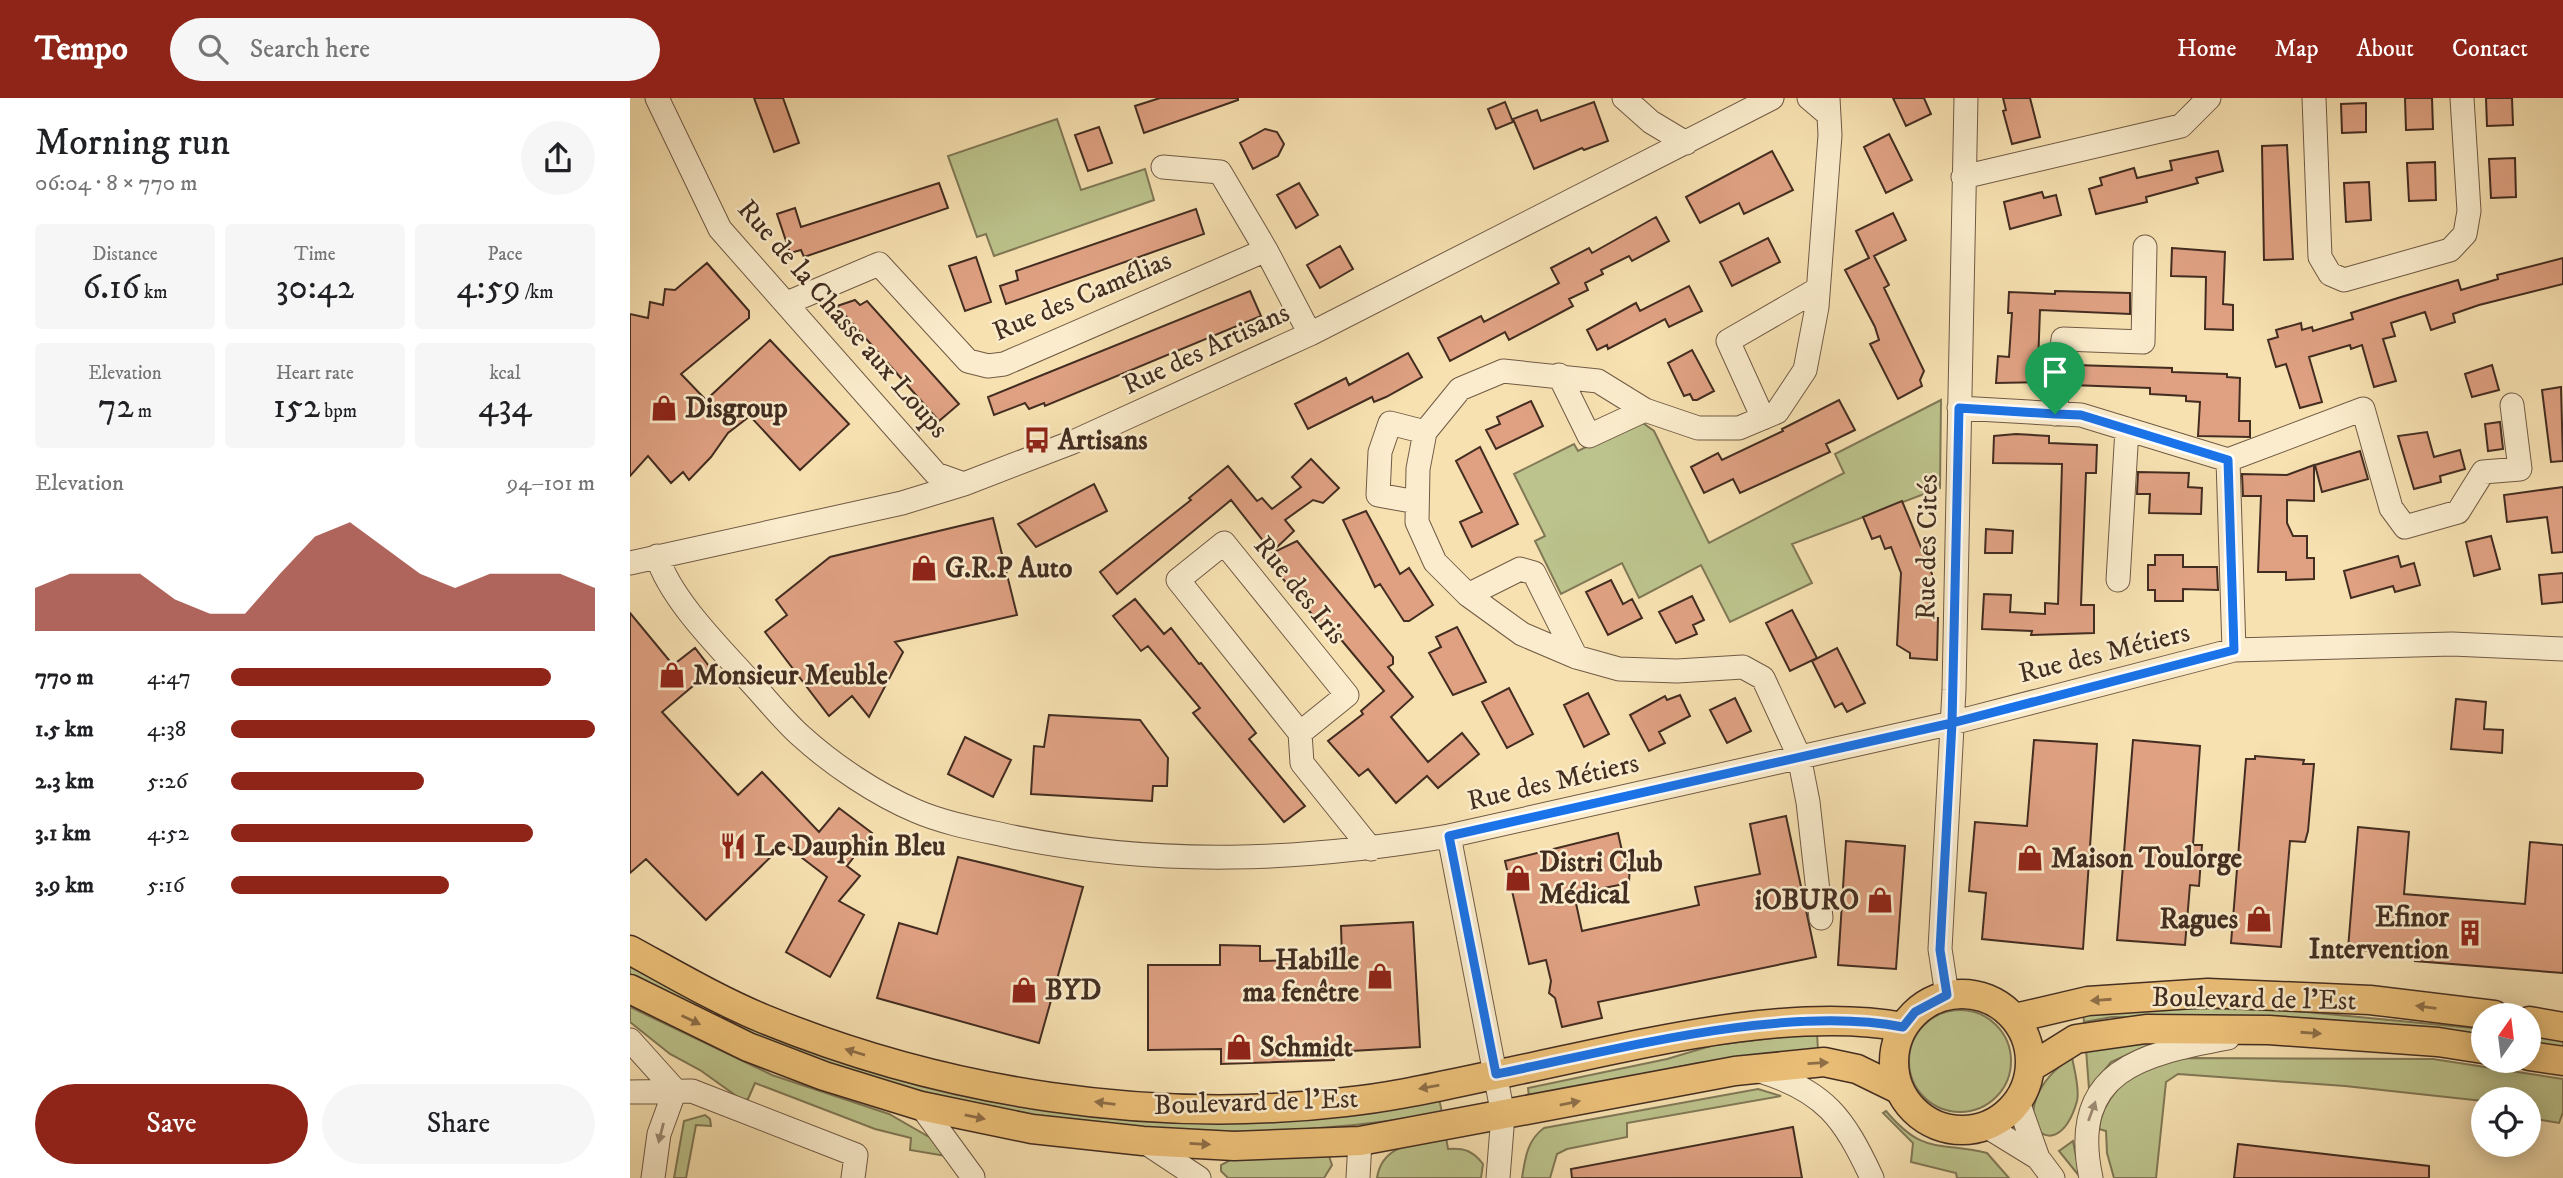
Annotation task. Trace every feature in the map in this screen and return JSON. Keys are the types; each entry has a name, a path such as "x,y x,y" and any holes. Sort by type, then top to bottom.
{"main road":[{"name":"Boulevard de l'Est","path":"630,950 718,998 844,1048 920,1071 1028,1093 1133,1106 1240,1108 1345,1102 1726,1030 1857,1019 1903,1027"},
{"name":"Boulevard de l'Est","path":"630,989 748,1047 824,1076 921,1106 1032,1129 1143,1142 1234,1146 1360,1140 1753,1069 1824,1062 1839,1063 1900,1090"},
{"path":"1966,993 1985,997 2001,1005 2015,1018 2028,1041 2031,1067 2027,1086 2018,1102 2004,1117 1986,1126 1965,1131 1926,1121 1911,1107 1900,1090 1894,1069 1895,1047 1903,1027 1922,1007 1947,995 1966,993"},
{"name":"Boulevard de l'Est","path":"2015,1018 2088,1001 2208,993 2370,1000 2471,1012"},
{"path":"2541,1023 2563,1027"},
{"name":"Boulevard de l'Est","path":"2031,1067 2076,1039 2146,1029 2269,1030 2438,1042 2471,1047"},
{"path":"2541,1058 2563,1061"}],"street":[{"name":"Rue de la Chasse aux Loups","path":"657,98 720,229 936,474 964,484"},
{"path":"1624,98 1651,122 1686,143"},
{"name":"Rue des Artisans","path":"630,563 902,503 964,484 1142,412 1310,334 1772,98"},
{"path":"1809,98 1828,107 1818,289 1805,370 1777,412 1739,428 1698,428 1645,410 1598,381 1503,371 1460,389 1425,432 1418,469 1417,502 1418,522 1435,562 1468,595 1522,635 1576,657 1619,669 1677,671 1743,667 1763,678 1799,756 1808,802 1821,918"},
{"name":"Rue des Cités","path":"1947,995 1940,950 1952,723 1966,98"},
{"path":"1964,177 2181,126 2209,98"},
{"path":"2314,98 2320,257 2330,274 2344,280 2450,250 2465,234 2469,211 2462,98"},
{"path":"1163,167 1220,172 1310,334"},
{"path":"2055,414 2063,339 2143,342 2145,247"},
{"name":"Rue des Camélias","path":"787,303 878,264 968,361 988,366 1004,364 1265,250"},
{"path":"1763,418 1728,341 1818,289"},
{"path":"1559,375 1589,436 1645,410"},
{"path":"1959,408 2081,415 2228,460 2363,409 2391,508 2404,527 2458,512 2483,472 2521,469 2512,405"},
{"path":"1417,502 1378,495 1380,452 1390,423 1425,432"},
{"path":"2118,580 2127,429"},
{"path":"2228,460 2234,650"},
{"name":"Rue des Iris","path":"1224,543 1347,695 1300,733 1178,580 1224,543"},
{"name":"Rue des Métiers","path":"657,556 665,579 735,665 801,736 861,781 917,811 1052,845 1141,856 1282,858 1371,849 1449,836 1952,723 2234,650 2452,644 2563,649"},
{"path":"1468,595 1520,569 1534,573 1576,657"},
{"path":"1300,733 1302,763 1371,849"},
{"path":"1449,836 1503,1115 1498,1178"},
{"path":"2091,1178 2086,1136 2089,1117 2097,1098 2123,1069 2169,1049 2269,1030"},
{"path":"630,1040 675,1090"},
{"path":"1753,1069 1792,1081 1815,1095 1852,1134 1872,1178"},
{"path":"653,1178 659,1134 675,1090"},
{"path":"630,1092 692,1091 856,1155 853,1178"},
{"path":"2018,1102 2038,1158 2053,1178"},
{"path":"921,1106 973,1177"},
{"path":"1986,1126 2038,1158"},
{"path":"1358,1178 1360,1140"},
{"path":"1143,1142 1199,1178"}],"green space":[{"path":"1057,119 1081,190 1145,169 1154,200 994,256 986,234 977,237 948,156"},
{"path":"1941,400 1940,488 1792,544 1812,583 1730,622 1701,565 1639,598 1622,563 1561,594 1535,541 1545,536 1514,474 1574,444 1578,451 1640,421 1654,431 1709,543 1844,473 1835,454"},
{"path":"630,964 976,1097 1091,1116 1218,1123 1439,1098 1442,1113 1367,1124 1220,1132 1075,1122 1003,1110 931,1094 779,1048 630,977"},
{"path":"630,1007 772,1075 889,1114 936,1141 952,1157 910,1150 911,1138 875,1129 755,1083 748,1099 742,1100 700,1070 670,1054 630,1022"},
{"path":"2103,1007 2286,1010 2471,1028 2471,1038 2252,1019 2112,1017 2084,1022 2083,1012"},
{"path":"1960,1010 1979,1014 1996,1025 2007,1042 2011,1061 2007,1080 1996,1097 1979,1108 1960,1112 1941,1108 1924,1097 1913,1080 1909,1061 1913,1042 1924,1025 1941,1014"},
{"path":"1817,1033 1818,1050 1698,1063 1529,1097 1528,1088 1667,1059 1714,1045"},
{"path":"2541,1037 2563,1041 2563,1051 2541,1047"},
{"path":"2153,1043 2111,1062 2089,1089 2086,1049 2110,1044"},
{"path":"2072,1057 2077,1101 2067,1123 2056,1134 2045,1135 2037,1128 2034,1115 2037,1097 2049,1077"},
{"path":"2184,1058 2433,1059 2471,1065 2471,1073 2524,1073 2563,1079 2563,1112 2559,1123 2541,1120 2541,1087 2471,1087 2471,1100 2345,1086 2178,1074 2166,1082 2156,1178 2114,1178 2107,1153 2106,1131 2099,1129 2101,1119 2117,1090 2133,1074 2156,1063"},
{"path":"1758,1089 1781,1096 1627,1123 1627,1137 1567,1149 1557,1154 1550,1178 1522,1178 1530,1144 1544,1128"},
{"path":"1886,1111 1911,1135 1922,1141 1987,1153 2009,1178 1957,1178 1956,1173 1911,1162 1913,1143 1883,1113"},
{"path":"705,1115 710,1119 711,1126 696,1125 686,1178 674,1178 684,1121"},
{"path":"1446,1137 1448,1149 1468,1151 1483,1164 1481,1178 1377,1178 1380,1166 1394,1151 1413,1143"},
{"path":"2073,1141 2080,1177 2059,1151"},
{"path":"1329,1156 1332,1165 1324,1178 1228,1178 1221,1171 1221,1165 1234,1158"}],"building":[{"path":"754,98 783,98 799,143 774,152"},
{"path":"1160,98 1238,100 1144,133 1135,106"},
{"path":"1893,98 1924,98 1931,114 1906,126"},
{"path":"2003,98 2030,98 2040,137 2012,144 2003,111 2006,110"},
{"path":"2405,98 2432,98 2433,129 2406,130"},
{"path":"2486,98 2512,98 2513,125 2487,126"},
{"path":"1505,102 1513,122 1496,129 1488,109"},
{"path":"1594,102 1608,141 1584,150 1582,148 1534,169 1513,119 1537,110 1541,121"},
{"path":"2366,103 2366,132 2342,133 2341,104"},
{"path":"1099,127 1112,163 1088,171 1075,135"},
{"path":"1265,129 1277,132 1284,144 1278,156 1253,169 1240,143"},
{"path":"1889,134 1912,180 1886,193 1864,147"},
{"path":"2287,145 2293,259 2264,260 2262,146"},
{"path":"1772,151 1793,190 1744,214 1739,203 1700,223 1686,197"},
{"path":"2218,151 2223,171 2196,178 2198,183 2146,197 2147,202 2096,214 2089,189 2102,185 2100,178 2134,168 2137,178 2172,170 2170,161"},
{"path":"2515,158 2516,197 2491,198 2489,159"},
{"path":"2435,162 2436,200 2409,201 2407,163"},
{"path":"2369,182 2371,220 2346,222 2344,183"},
{"path":"939,183 948,208 804,257 801,250 790,253 777,214 795,208 801,227"},
{"path":"1299,183 1318,215 1296,228 1277,195"},
{"path":"2042,192 2044,198 2056,195 2061,215 2010,229 2004,202"},
{"path":"1196,209 1204,234 1006,304 1000,286 1018,280 1016,271"},
{"path":"1893,213 1906,240 1874,256 1889,285 1884,288 1924,371 1920,380 1922,386 1898,399 1870,344 1879,340 1875,327 1845,270 1869,258 1856,231"},
{"path":"1656,217 1669,241 1632,261 1629,256 1601,270 1603,274 1585,283 1588,290 1569,299 1573,306 1509,340 1505,332 1450,361 1438,338 1481,316 1484,322 1559,283 1551,268 1589,248 1592,253"},
{"path":"1768,238 1780,262 1732,286 1720,262"},
{"path":"1340,246 1353,269 1320,288 1307,265"},
{"path":"2172,248 2225,252 2223,304 2233,305 2233,330 2205,329 2206,277 2171,276"},
{"path":"976,257 991,302 965,311 949,266"},
{"path":"2563,258 2563,284 2453,314 2455,322 2431,330 2425,312 2391,323 2395,336 2383,339 2396,381 2374,387 2362,345 2351,349 2350,345 2309,357 2322,402 2300,408 2286,364 2276,367 2268,340 2278,337 2276,330 2301,323 2302,330 2312,327 2313,331 2353,319 2351,313 2458,280 2461,290 2498,279 2497,275"},
{"path":"707,263 749,311 749,318 681,374 706,400 770,340 849,424 800,470 750,416 728,433 711,457 689,480 683,472 671,483 648,456 630,476 630,314 648,318 650,302 663,305 665,289 675,290"},
{"path":"1689,286 1702,311 1669,327 1665,319 1608,349 1607,345 1597,350 1587,330 1636,303 1640,311"},
{"path":"1250,291 1261,316 1045,406 1044,403 1029,409 1025,403 994,415 988,397"},
{"path":"2055,291 2130,293 2130,314 2040,310 2038,364 2046,364 2044,382 1996,383 1998,356 2009,357 2012,313 2008,313 2009,292 2055,294"},
{"path":"855,300 860,305 867,301 959,404 939,421 837,306"},
{"path":"1692,350 1714,391 1697,400 1693,400 1690,394 1684,396 1668,363"},
{"path":"1408,353 1422,377 1386,397 1374,402 1372,397 1308,429 1295,404 1346,378 1349,385"},
{"path":"2074,365 2172,368 2172,372 2227,374 2227,377 2240,378 2239,421 2250,421 2250,437 2198,436 2200,402 2186,401 2186,396 2150,394 2150,388 2072,385"},
{"path":"2492,365 2499,390 2472,397 2465,374"},
{"path":"2561,387 2563,461 2551,462 2542,390"},
{"path":"1839,400 1855,430 1826,444 1830,452 1740,493 1733,479 1704,493 1691,467 1718,453 1722,460"},
{"path":"1531,401 1543,426 1496,449 1486,430 1500,424 1497,417"},
{"path":"2500,422 2503,449 2488,451 2485,424"},
{"path":"2427,432 2434,457 2460,450 2465,469 2440,476 2441,482 2414,489 2398,436"},
{"path":"1994,436 2049,436 2049,443 2097,445 2096,473 2086,473 2081,605 2094,605 2094,633 2031,635 2032,631 1982,629 1984,594 2011,595 2010,612 2045,614 2045,603 2058,604 2062,464 1993,463"},
{"path":"1480,447 1518,524 1472,547 1460,522 1482,512 1456,461"},
{"path":"2360,451 2368,479 2322,492 2315,465"},
{"path":"1311,459 1339,488 1323,503 1313,500 1285,520 1294,531 1272,552 1231,500 1117,594 1100,572 1191,500 1189,498 1228,466 1257,501 1262,498 1272,509 1301,487 1292,477"},
{"path":"2314,465 2314,501 2287,500 2287,523 2293,536 2307,536 2307,558 2314,558 2314,579 2286,580 2286,572 2258,572 2261,496 2243,496 2242,474 2287,475"},
{"path":"2138,472 2189,473 2188,487 2202,488 2201,514 2149,513 2150,494 2137,494"},
{"path":"1094,484 1107,511 1036,547 1018,524"},
{"path":"2563,487 2563,552 2552,553 2547,517 2507,522 2504,495"},
{"path":"1902,501 1932,574 1930,618 1938,618 1937,660 1910,658 1910,653 1897,645 1901,573 1891,547 1885,549 1880,536 1872,539 1863,517"},
{"path":"1366,511 1400,574 1409,568 1433,605 1409,621 1404,621 1380,584 1375,587 1343,520"},
{"path":"993,518 1017,615 895,642 903,652 869,717 852,696 829,716 765,632 787,615 776,600 830,557"},
{"path":"1986,529 2013,531 2012,553 1985,553"},
{"path":"2491,536 2500,569 2474,576 2466,542"},
{"path":"1297,541 1393,657 1393,664 1388,667 1413,697 1391,717 1428,762 1462,733 1479,754 1438,788 1427,776 1396,803 1368,769 1359,776 1328,741 1363,714 1361,711 1384,691 1328,624 1323,628 1279,574 1285,569 1272,553"},
{"path":"2155,555 2183,555 2183,567 2217,567 2218,590 2183,589 2183,601 2155,601 2155,590 2148,590 2148,565 2155,565"},
{"path":"2398,556 2401,567 2414,563 2420,585 2395,592 2393,586 2351,598 2344,571"},
{"path":"2563,573 2563,602 2542,604 2539,575"},
{"path":"1611,580 1623,604 1632,599 1642,618 1608,635 1586,592"},
{"path":"1692,596 1704,620 1693,625 1697,634 1676,643 1659,612"},
{"path":"1135,599 1164,634 1171,628 1199,664 1201,663 1256,733 1249,739 1305,806 1284,822 1193,713 1200,708 1148,646 1141,651 1113,616"},
{"path":"1792,610 1817,658 1790,671 1766,623"},
{"path":"630,613 673,665 695,648 712,670 662,712 738,795 762,772 819,832 839,808 872,833 847,866 860,876 839,901 864,915 830,977 786,952 827,877 784,844 706,920 646,859 630,873"},
{"path":"1457,627 1486,682 1453,695 1429,653 1441,647 1436,637"},
{"path":"1837,648 1865,703 1847,712 1842,703 1835,707 1812,661"},
{"path":"1509,688 1533,734 1507,748 1482,702"},
{"path":"1588,693 1609,734 1584,747 1564,705"},
{"path":"1680,695 1690,716 1659,732 1665,743 1649,751 1630,715 1665,696 1667,700"},
{"path":"1735,698 1751,731 1727,743 1710,710"},
{"path":"2456,699 2486,702 2484,729 2503,730 2502,753 2451,749"},
{"path":"1049,715 1140,720 1168,758 1167,786 1153,786 1152,801 1031,794 1034,746 1044,747"},
{"path":"965,737 1011,760 993,797 948,774"},
{"name":"Maison Toulorge","path":"2034,740 2097,744 2083,949 1982,939 1986,893 1969,891 1975,822 2027,826"},
{"path":"2133,740 2200,746 2193,845 2202,845 2199,886 2190,885 2185,945 2117,940"},
{"path":"2255,756 2304,760 2303,764 2314,764 2305,842 2290,841 2281,947 2231,943 2246,759 2255,759"},
{"path":"1786,816 1816,957 1598,1002 1602,1018 1562,1027 1555,998 1549,993 1551,981 1546,960 1529,964 1505,861 1618,833 1624,860 1630,860 1629,883 1574,894 1582,931 1699,905 1695,887 1760,874 1750,824"},
{"path":"2358,827 2409,832 2404,894 2525,904 2530,842 2563,845 2563,973 2415,961 2416,955 2348,949"},
{"path":"1846,841 1905,846 1896,969 1838,965"},
{"path":"958,857 1083,887 1039,1043 877,998 899,923 937,934"},
{"path":"1413,922 1420,1047 1334,1052 1334,1060 1221,1064 1221,1049 1148,1050 1148,965 1220,965 1220,945 1260,946 1260,961 1342,959 1341,926"},
{"path":"1793,1127 1802,1178 1572,1178 1571,1169"},
{"path":"2238,1144 2429,1166 2429,1178 2234,1178"}],"place":[{"name":"Disgroup","path":"664,408"},
{"name":"Artisans","path":"1037,440"},
{"name":"G.R.P Auto","path":"924,568"},
{"name":"Monsieur Meuble","path":"672,675"},
{"name":"Le Dauphin Bleu","path":"733,846"},
{"name":"Maison Toulorge","path":"2030,858"},
{"name":"Distri Club Médical","path":"1518,878"},
{"name":"iOBURO","path":"1880,900"},
{"name":"Ragues","path":"2259,919"},
{"name":"Efinor Intervention","path":"2470,933"},
{"name":"Habille ma fenêtre","path":"1380,976"},
{"name":"BYD","path":"1024,990"},
{"name":"Schmidt","path":"1239,1047"}],"route":[{"path":"2055,414 1959,408 1952,723 1449,836 1496,1074 1726,1030 1857,1019 1903,1027 1915,1012 1947,995 1940,950 1952,723 2234,650 2228,460 2081,415 2055,414"}]}
